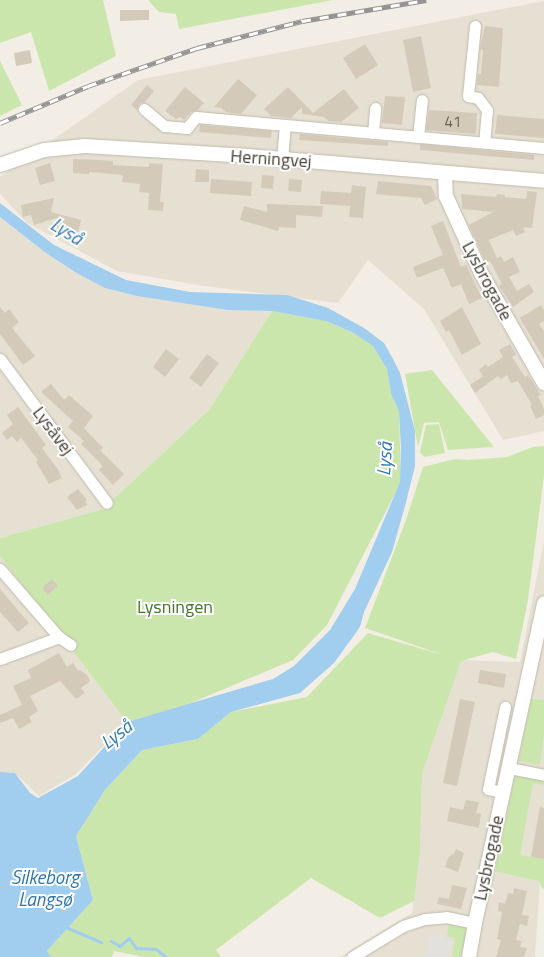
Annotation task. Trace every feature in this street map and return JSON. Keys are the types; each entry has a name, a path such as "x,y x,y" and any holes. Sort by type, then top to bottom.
{"street":[{"path":"474,26 468,96 478,98 487,110 484,142"},
{"path":"418,138 422,100"},
{"path":"373,133 375,108"},
{"path":"144,109 164,126 187,128 196,118 544,148"},
{"path":"282,159 285,126"},
{"name":"Herningvej","path":"0,165 44,150 85,146 282,159 544,181"},
{"name":"Lysbrogade","path":"445,173 446,196 480,273 544,383"},
{"name":"Lysåvej","path":"0,359 107,503"},
{"path":"0,569 59,637 70,645"},
{"name":"Lysbrogade","path":"469,957 474,923 544,603"},
{"path":"0,659 59,637"},
{"name":"Lysbrogade","path":"503,792 488,789 505,707"},
{"path":"500,728 517,731"},
{"path":"509,768 544,774"},
{"name":"Lysbrogade","path":"352,957 403,926 425,919 446,916 474,923"}],"shaded area":[{"path":"544,1 544,431 503,440 424,309 368,260 338,303 197,285 117,271 27,223 0,194 0,177 138,80"},
{"path":"0,217 46,253 75,272 228,310 272,311 209,410 103,509 0,538"},
{"path":"544,541 544,883 540,882 535,957 340,957 412,913 420,852 422,774 461,660 520,662"},
{"path":"0,556 127,722 76,774 39,796 15,773 0,772"},
{"path":"430,933 452,939 448,957 425,957"}],"green space":[{"path":"0,0 103,0 116,56 49,91 31,32 0,43"},
{"path":"148,0 333,0 179,29 176,14 159,12"},
{"path":"0,61 22,105 0,116"},
{"name":"Lysningen","path":"272,311 326,321 352,332 373,346 387,369 391,394 399,411 401,482 327,625 293,660 184,706 127,722 0,556 0,538 103,509 209,410"},
{"path":"432,370 494,447 448,450 439,422 424,423 418,447 405,374"},
{"path":"439,424 445,453 424,457 420,452 426,425"},
{"path":"544,446 544,475 528,600 516,659 493,652 461,661 422,774 420,852 414,901 380,918 311,878 216,950 221,957 144,957 114,951 112,957 51,957 47,951 93,900 76,836 105,790 142,750 198,739 231,712 307,697 368,633 443,655 365,628 406,520 423,467 455,459 507,457 533,447"},
{"path":"531,699 544,700 544,735 540,765 519,761"},
{"path":"520,775 544,780 544,785 533,783 520,855 544,859 544,889 539,881 495,871 515,776"},
{"path":"449,924 467,928 461,957 452,957 455,938 447,937"}],"water":[{"name":"Silkeborg Langsø","path":"0,203 54,245 126,280 190,292 287,295 328,308 364,328 384,343 400,373 415,431 415,466 405,506 392,552 364,612 360,627 334,663 300,693 231,712 198,739 142,750 105,790 76,836 93,900 47,951 51,957 0,957 0,772 15,773 30,793 38,798 78,776 127,722 273,679 294,666 330,630 355,589 400,482 399,411 391,394 387,369 373,346 352,332 326,321 272,311 228,310 137,296 105,288 75,272 46,253 0,217"}],"building":[{"path":"120,10 149,10 149,20 120,21"},
{"path":"485,26 503,28 499,87 477,85 478,74 481,74 483,50 480,49"},
{"path":"421,36 431,88 413,92 403,40"},
{"path":"365,44 378,65 356,79 343,58"},
{"path":"30,50 32,63 16,66 14,53"},
{"path":"238,79 257,95 241,114 226,112 221,108 214,107"},
{"path":"147,85 154,91 145,102 139,104 137,110 131,105"},
{"path":"185,87 204,103 198,110 191,112 184,120 180,117 176,119 165,111"},
{"path":"288,87 313,113 344,89 359,108 341,122 328,121 324,117 302,114 302,107 291,118 271,116 264,109"},
{"path":"385,96 405,97 402,125 382,123"},
{"path":"429,110 477,113 476,134 426,130"},
{"path":"497,115 544,119 544,138 495,134"},
{"path":"200,125 272,131 271,138 199,132"},
{"path":"300,134 388,142 388,146 299,140"},
{"path":"420,144 534,155 534,160 420,150"},
{"path":"73,159 113,161 113,165 149,167 149,163 163,164 160,202 164,202 163,211 148,210 149,193 139,192 140,184 122,182 123,175 89,172 89,174 73,173"},
{"path":"50,163 55,181 40,185 35,168"},
{"path":"196,169 209,170 209,182 195,182"},
{"path":"262,175 274,176 273,189 261,188"},
{"path":"211,179 252,182 251,196 210,193"},
{"path":"289,179 302,180 301,192 288,191"},
{"path":"378,181 431,186 437,199 425,205 421,198 376,194"},
{"path":"352,185 366,187 363,218 349,217 350,206 320,204 321,191 351,193"},
{"path":"527,191 537,192 532,228 523,227 525,232 516,236 513,230 489,240 497,258 501,256 504,262 513,257 520,272 509,277 517,291 529,284 534,292 513,307 499,286 502,284 490,261 486,263 469,225 493,212 462,209 461,194 496,197 497,194 505,195 505,197 526,199"},
{"path":"54,198 51,212 81,220 78,233 57,228 60,217 34,225 31,215 23,217 21,205"},
{"path":"267,204 323,206 322,217 296,215 296,228 279,227 278,231 240,220 244,206 267,212"},
{"path":"443,221 461,267 466,265 482,298 469,304 461,284 452,288 443,268 417,278 413,267 443,255 431,226"},
{"path":"541,305 544,310 544,321 539,324 544,331 544,359 520,318"},
{"path":"0,307 5,313 9,309 19,322 12,328 35,356 23,365 0,334"},
{"path":"462,307 481,344 462,355 449,330 446,332 440,321"},
{"path":"510,344 516,355 512,357 525,377 528,375 541,395 538,396 544,409 544,415 536,419 530,406 532,405 518,381 511,383 507,375 501,379 498,376 475,393 470,385 483,376 479,370 486,364 488,367 503,357 499,350"},
{"path":"166,349 179,359 165,377 153,367"},
{"path":"207,354 219,363 201,387 189,378"},
{"path":"51,384 64,400 69,395 93,416 84,428 103,448 100,450 124,474 113,485 99,470 102,467 101,464 81,444 84,441 68,427 73,421 41,392"},
{"path":"18,407 46,445 42,448 60,472 62,478 49,484 36,462 38,460 21,438 17,442 12,436 7,440 2,433 13,424 7,415"},
{"path":"78,489 87,500 85,501 87,505 77,510 67,497"},
{"path":"52,579 58,586 48,595 42,588"},
{"path":"0,589 29,623 18,632 0,612"},
{"path":"59,653 67,667 73,663 78,671 80,670 87,675 90,681 81,688 85,693 76,699 60,681 30,696 38,711 29,717 32,722 19,729 13,718 0,723 0,715 22,705 13,686 31,678 28,670"},
{"path":"480,670 506,674 504,688 478,683"},
{"path":"460,699 475,702 457,786 443,783"},
{"path":"466,800 479,802 476,813 481,814 479,828 447,821 450,807 463,810"},
{"path":"540,807 544,808 544,859 531,857"},
{"path":"456,849 464,853 458,872 445,867 448,858 454,854"},
{"path":"452,885 467,888 461,909 437,904 439,897 449,899"},
{"path":"514,888 527,891 522,915 529,916 527,926 520,924 516,940 522,941 520,947 527,948 524,957 496,957 501,940 497,939 502,912 498,911 499,902 505,904 508,893 513,894"}],"waterway":[{"path":"68,928 101,942"},
{"path":"111,941 120,946 129,938 136,948 156,949 166,957"}],"railway":[{"path":"0,123 88,86 197,48 302,21 426,0"}],"water label":[{"name":"Lyså","path":"67,231"},
{"name":"Lyså","path":"384,459"},
{"name":"Lyså","path":"116,734"}]}
